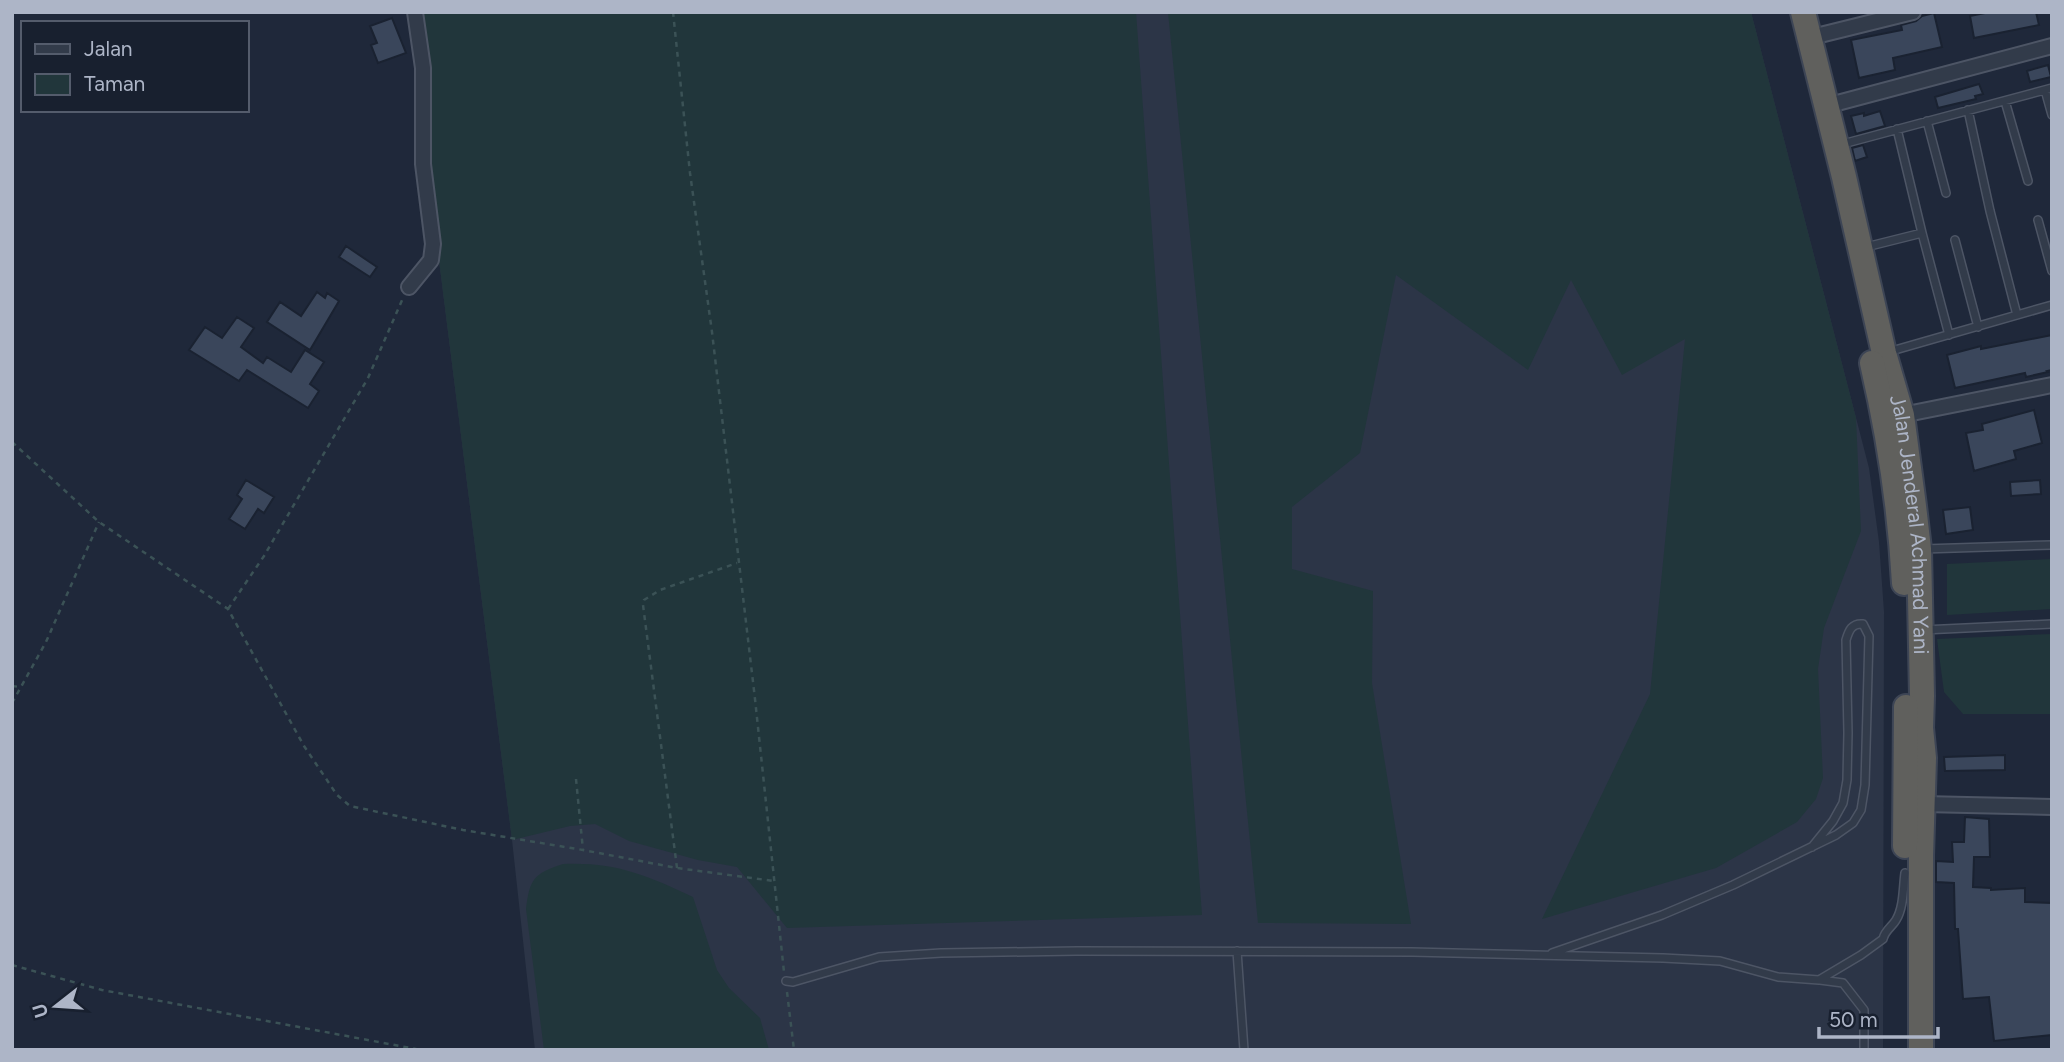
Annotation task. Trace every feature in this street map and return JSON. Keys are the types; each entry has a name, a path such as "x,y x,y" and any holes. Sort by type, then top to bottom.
{"highway":[{"name":"Jalan Jenderal Achmad Yani","path":"1787,12 1883,367 1902,415 1919,549 1921,728 1924,758 1921,1050"},
{"name":"Jalan Jenderal Achmad Yani","path":"1803,12 1860,248 1883,367 1897,495 1905,601 1905,873 1909,916 1907,1050"}],"street":[{"path":"409,287 431,260 433,244 423,164 423,68 415,12"},
{"path":"1808,38 1913,12"},
{"path":"1826,106 2052,46"},
{"path":"1902,415 2052,385"},
{"path":"1923,804 2052,807"}],"lane":[{"path":"1835,146 2049,89 2052,114"},
{"path":"2005,101 2028,181"},
{"path":"1968,110 2017,316"},
{"path":"1927,121 1946,193"},
{"path":"1898,129 1949,335"},
{"path":"2038,220 2052,271"},
{"path":"1860,248 1922,233"},
{"path":"1955,240 1978,327"},
{"path":"1883,367 1949,335 2052,305"},
{"path":"1919,549 2052,545"},
{"path":"1547,955 1662,915 1733,885 1812,847 1836,835 1853,823 1861,810 1865,785 1869,636 1863,624 1854,625 1846,640 1848,745 1843,803 1833,821 1812,847"},
{"path":"1921,631 2052,624"},
{"path":"1819,980 1883,939 1883,934 1901,909 1905,873"},
{"path":"1237,951 1244,1050"},
{"path":"786,981 793,982 879,957 941,953 1237,951 1547,955 1720,961 1778,977 1843,983 1864,1010 1864,1050"}],"path":[{"path":"673,12 794,1050"},
{"path":"228,609 264,556 368,378 409,287"},
{"path":"12,442 99,522 228,609 304,746 337,794 350,806 463,830 677,868 774,881"},
{"path":"12,703 46,642 99,522"},
{"path":"677,868 644,600 660,590 738,562"},
{"path":"12,686 20,687"},
{"path":"576,779 583,850"},
{"path":"12,965 102,990 421,1050"}],"shaded area":[{"path":"412,12 1751,12 1869,468 1879,542 1884,612 1883,1050 535,1050 512,840 430,189"}],"green space":[{"path":"412,12 1136,12 1202,915 787,928 737,867 698,860 629,841 595,824 570,826 512,840 430,189"},
{"path":"1168,12 1751,12 1856,418 1861,531 1824,628 1818,669 1823,778 1816,799 1797,822 1716,868 1542,919 1650,694 1685,339 1622,375 1571,280 1528,370 1396,275 1360,453 1292,507 1292,569 1373,591 1372,683 1411,924 1258,923"},
{"path":"2052,559 2052,609 1947,615 1947,564"},
{"path":"2052,634 2052,714 1963,714 1944,692 1937,639"},
{"path":"563,864 615,868 660,882 693,897 717,970 729,988 760,1018 769,1050 544,1050 526,909 529,891 535,879 545,871"}],"building":[{"path":"1990,12 2036,12 2039,25 1974,38 1970,16"},
{"path":"1934,13 1942,47 1893,58 1895,70 1859,78 1851,40 1902,30 1901,25"},
{"path":"392,18 406,53 378,63 371,45 377,43 370,26"},
{"path":"2048,65 2051,77 2030,82 2027,71"},
{"path":"1979,84 1983,94 1975,96 1976,99 1938,108 1935,97"},
{"path":"1880,111 1885,126 1856,134 1851,116 1864,113 1864,116"},
{"path":"1863,145 1867,157 1855,161 1852,148"},
{"path":"346,246 377,267 370,277 339,257"},
{"path":"317,292 325,298 327,293 339,301 310,350 267,322 280,302 301,316"},
{"path":"237,317 254,328 241,347 263,363 267,357 291,372 305,350 324,362 310,384 319,391 308,408 247,370 239,381 189,350 205,327 222,338"},
{"path":"2052,335 2052,370 2026,377 2025,373 1955,388 1947,355 1981,346 1981,349"},
{"path":"2034,410 2042,443 2014,451 2016,459 1974,471 1966,433 1983,430 1982,424"},
{"path":"246,480 274,497 264,513 258,509 245,529 229,519 242,499 237,495"},
{"path":"2040,480 2041,494 2011,496 2010,482"},
{"path":"1970,507 1973,530 1946,534 1943,510"},
{"path":"2005,755 2005,770 1945,771 1944,757"},
{"path":"1965,817 1989,819 1990,857 1974,857 1973,887 1991,890 2025,888 2025,902 2052,903 2052,1035 1994,1041 1989,997 1963,999 1958,929 1955,929 1954,883 1936,882 1936,861 1953,862 1952,842 1964,842"}]}
